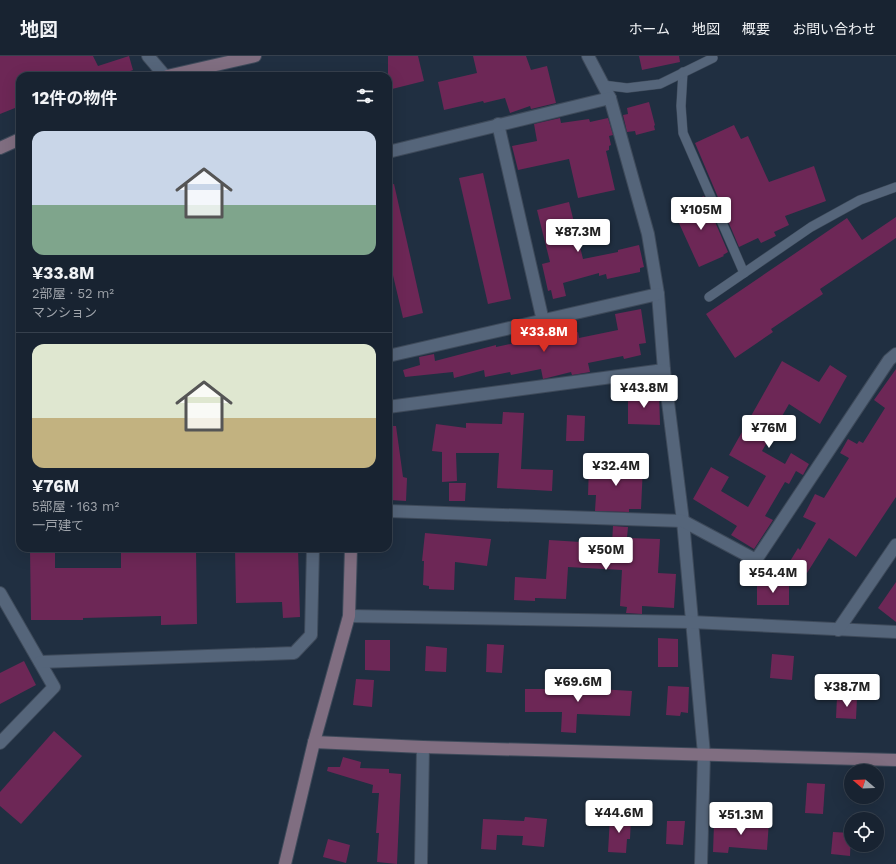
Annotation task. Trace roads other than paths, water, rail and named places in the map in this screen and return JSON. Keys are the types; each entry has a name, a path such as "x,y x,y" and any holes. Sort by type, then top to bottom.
{"street":[{"path":"148,56 162,72"},
{"path":"184,72 255,56"},
{"path":"588,56 610,98 648,234 658,294 664,370 683,521 704,754 701,864"},
{"path":"392,151 610,98"},
{"path":"498,124 543,321"},
{"path":"0,148 16,141"},
{"path":"392,355 658,294"},
{"path":"392,510 683,521 756,560 894,360"},
{"path":"392,407 664,370"},
{"path":"838,630 896,545"},
{"path":"40,662 294,653 311,635 313,552"},
{"path":"284,864 314,742 349,616 351,552"},
{"path":"0,593 54,687 0,743"},
{"path":"349,616 691,622 896,632"},
{"path":"314,742 423,747 896,760"},
{"path":"421,864 423,747"}],"lane":[{"path":"603,84 627,88 660,84 713,58"},
{"path":"684,72 681,106 683,133 744,273"},
{"path":"709,297 811,227 860,200 896,186"}]}
